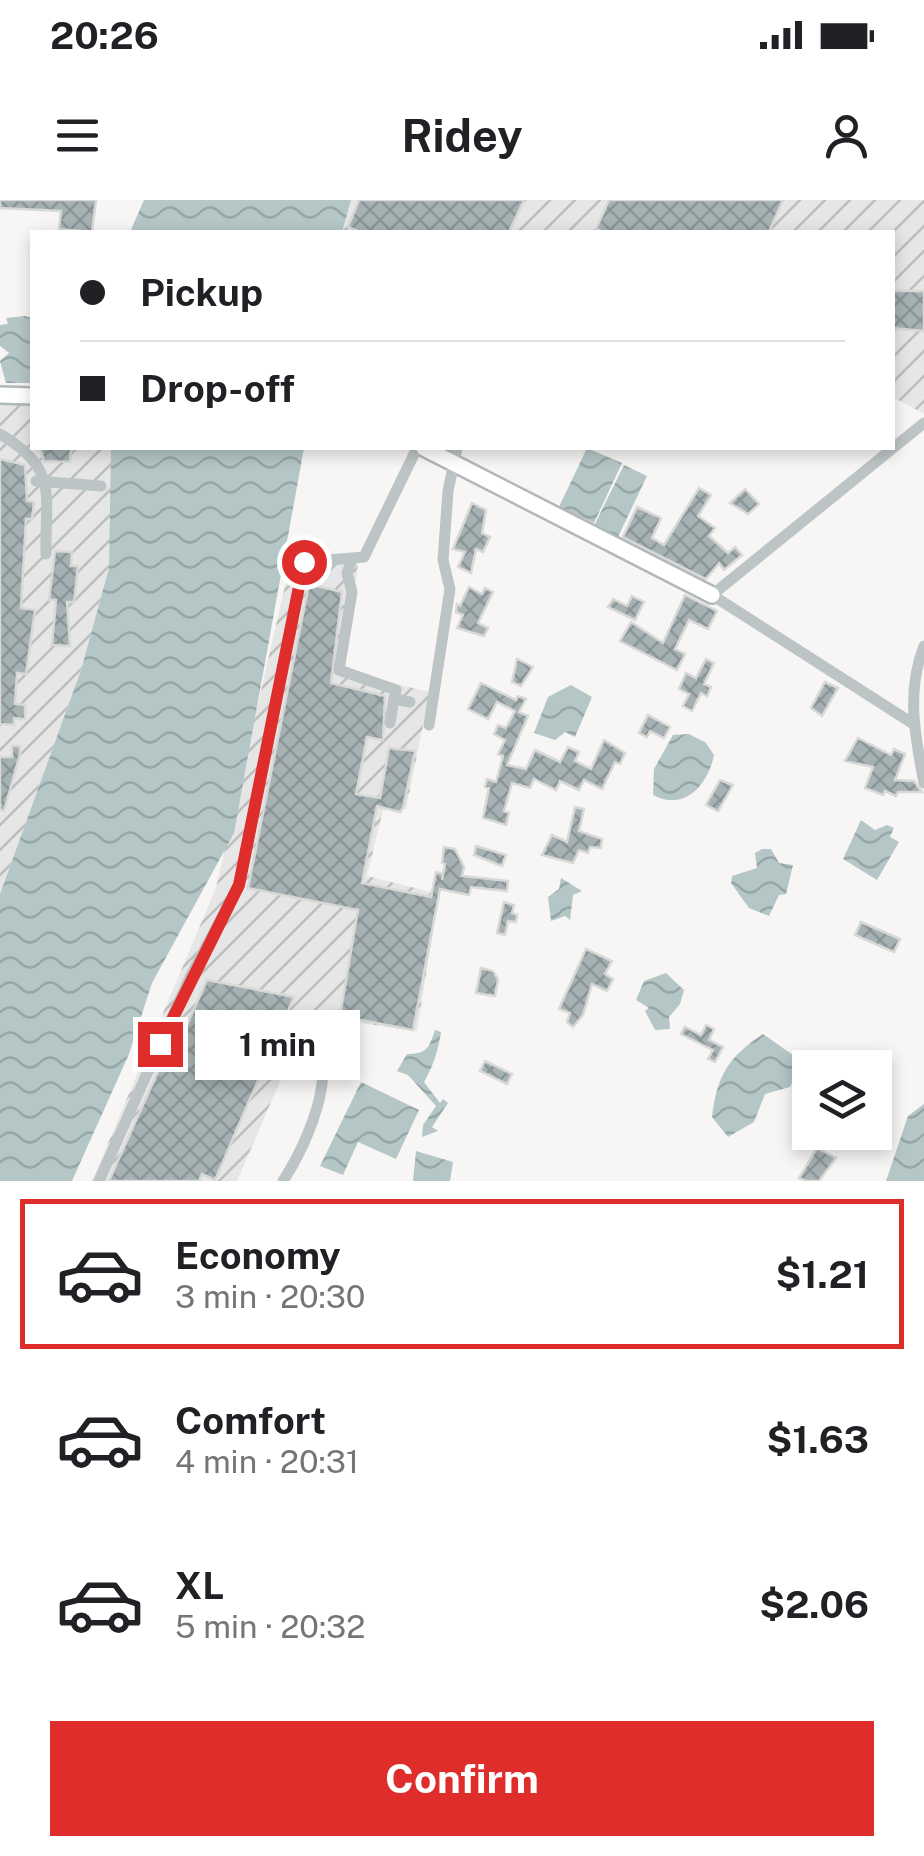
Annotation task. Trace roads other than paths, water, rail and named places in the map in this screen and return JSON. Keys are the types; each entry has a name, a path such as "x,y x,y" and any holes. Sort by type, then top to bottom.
{"main road":[{"path":"0,396 30,396"},
{"path":"456,454 712,595"}],"street":[{"path":"895,447 924,423"},
{"path":"0,434 29,453 42,481 46,554"},
{"path":"98,1181 191,975 239,885 304,562 364,557 416,450"},
{"path":"891,450 712,595 912,722"},
{"path":"428,725 450,590 443,560 456,454"},
{"path":"42,481 102,486"},
{"path":"352,559 347,573 352,592 339,670 396,690 390,723"},
{"path":"924,646 912,722 924,783"},
{"path":"394,698 410,702"},
{"path":"288,1178 322,1085 320,1032 331,1015"}],"water":[{"path":"144,200 351,200 343,230 131,230"},
{"path":"30,317 30,383 6,383 0,361 9,353 0,346 0,325 8,324 6,318"},
{"path":"111,450 304,450 234,833 152,983 129,1054 72,1181 0,1181 0,894 81,670 109,568"},
{"path":"586,450 622,463 594,523 559,507"},
{"path":"624,465 647,476 617,539 593,528"},
{"path":"571,685 592,697 575,737 565,732 555,740 534,733 548,697"},
{"path":"689,734 706,743 714,755 706,776 684,798 653,795 654,769 673,735"},
{"path":"861,820 875,830 887,825 894,828 890,837 899,842 877,880 843,859"},
{"path":"771,849 779,863 793,865 786,894 779,895 769,916 749,908 731,883 732,876 757,868 755,853"},
{"path":"561,878 582,891 573,895 570,920 565,916 551,921 548,897 559,889"},
{"path":"666,973 684,990 680,1004 669,1017 670,1029 655,1030 645,1011 649,1008 636,1000 644,981"},
{"path":"435,1030 441,1032 440,1039 424,1082 440,1103 443,1099 448,1103 432,1127 438,1131 422,1137 423,1125 436,1106 408,1075 397,1071 407,1054 426,1049"},
{"path":"763,1034 792,1054 792,1083 765,1094 754,1122 728,1137 712,1117 721,1079 741,1051"},
{"path":"361,1082 419,1110 396,1159 358,1142 343,1175 320,1166"},
{"path":"924,1104 924,1181 886,1181 908,1116"},
{"path":"416,1151 453,1162 450,1181 413,1181"}]}
